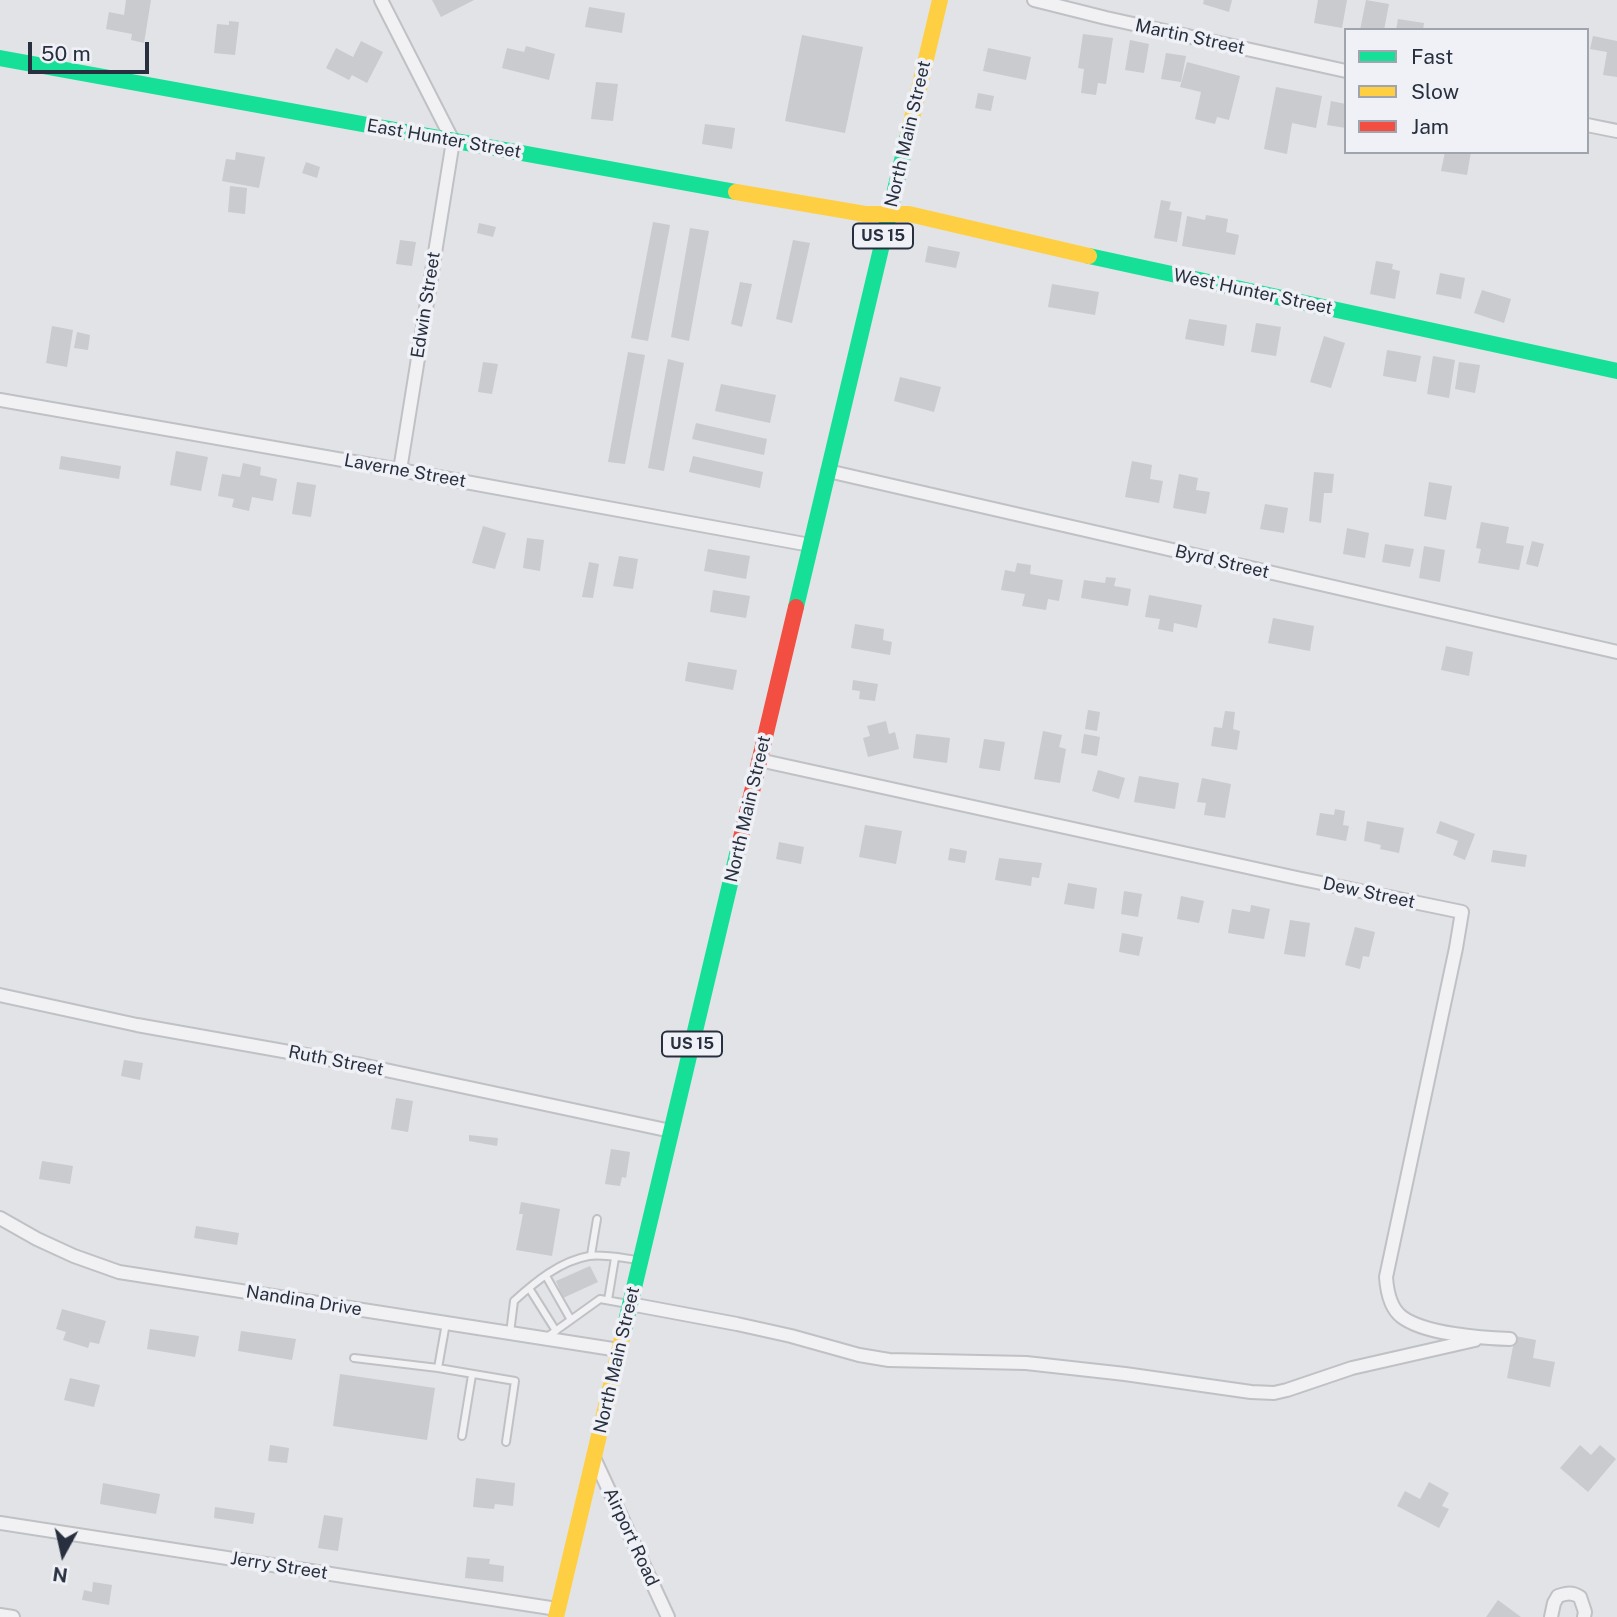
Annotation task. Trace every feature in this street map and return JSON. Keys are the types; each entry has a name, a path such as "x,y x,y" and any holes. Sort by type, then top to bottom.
{"main road":[{"name":"North Main Street","path":"556,1613 940,0"},
{"name":"East Hunter Street","path":"0,58 761,197 866,214 888,214"},
{"name":"West Hunter Street","path":"888,214 909,214 1617,371"}],"street":[{"path":"381,0 453,141"},
{"name":"Martin Street","path":"1034,0 1344,71"},
{"path":"1589,125 1617,131"},
{"name":"Edwin Street","path":"400,470 453,141"},
{"name":"Laverne Street","path":"0,400 810,545"},
{"name":"Byrd Street","path":"828,471 1617,652"},
{"name":"Dew Street","path":"759,760 1462,912 1457,948 1386,1285 1396,1310 1409,1321 1439,1331 1510,1339"},
{"name":"Ruth Street","path":"0,995 137,1025 362,1065 671,1131"},
{"name":"Nandina Drive","path":"0,1218 74,1256 119,1272 510,1333 550,1334 619,1350"},
{"path":"630,1304 751,1327 879,1358 922,1362 1026,1363 1273,1393 1352,1368 1483,1338"},
{"name":"Airport Road","path":"594,1457 668,1617"},
{"name":"Jerry Street","path":"0,1523 556,1613"},
{"path":"1551,1617 1558,1596 1574,1593 1580,1597 1584,1617"},
{"path":"0,1615 13,1617"}],"lane":[{"path":"591,1255 597,1219"},
{"path":"510,1333 514,1301 572,1260 591,1255 640,1260"},
{"path":"608,1300 615,1258"},
{"path":"546,1276 571,1320"},
{"path":"529,1288 550,1334 600,1299 630,1304"},
{"path":"438,1368 446,1323"},
{"path":"354,1358 515,1381 506,1442"},
{"path":"462,1436 472,1374"}],"building":[{"path":"126,0 151,0 144,43 131,40 132,34 106,29 109,12 124,15"},
{"path":"432,0 474,0 441,17"},
{"path":"1204,0 1232,0 1229,12 1203,4"},
{"path":"1318,0 1347,0 1342,28 1314,23"},
{"path":"1366,0 1389,4 1384,28 1360,28"},
{"path":"589,7 625,13 622,33 585,27"},
{"path":"1398,19 1424,23 1423,28 1396,28"},
{"path":"229,21 239,22 235,55 214,53 217,24 229,25"},
{"path":"1083,34 1113,38 1106,84 1098,83 1096,95 1081,93 1084,69 1078,68"},
{"path":"802,35 863,47 845,133 785,121"},
{"path":"1593,36 1617,41 1617,77 1603,75 1607,52 1590,49"},
{"path":"1130,40 1149,44 1144,73 1125,70"},
{"path":"361,41 383,52 367,83 352,75 349,80 326,68 336,48 353,57"},
{"path":"526,46 555,54 549,80 502,68 507,48 524,52"},
{"path":"988,48 1031,57 1026,80 983,71"},
{"path":"1166,53 1186,56 1181,82 1161,79"},
{"path":"1187,62 1240,76 1229,120 1217,117 1215,124 1195,119 1201,92 1180,87"},
{"path":"596,82 618,84 613,121 591,119"},
{"path":"1276,87 1322,96 1316,128 1292,123 1287,154 1264,149"},
{"path":"978,93 994,96 991,111 975,108"},
{"path":"1331,101 1344,104 1344,128 1327,125"},
{"path":"705,124 735,128 732,149 702,144"},
{"path":"236,152 265,157 259,188 222,181 226,159 235,160"},
{"path":"1445,154 1471,154 1467,175 1441,171"},
{"path":"306,162 320,167 317,178 302,173"},
{"path":"230,186 247,188 245,214 228,212"},
{"path":"1161,200 1171,202 1169,210 1182,212 1177,242 1154,238"},
{"path":"1206,215 1228,219 1226,232 1239,235 1235,255 1182,246 1187,216 1205,220"},
{"path":"653,222 670,225 648,341 631,338"},
{"path":"479,223 496,227 493,237 477,233"},
{"path":"690,228 709,231 689,341 671,337"},
{"path":"400,240 416,242 412,266 396,264"},
{"path":"793,240 810,243 792,323 776,319"},
{"path":"928,246 960,252 956,268 925,262"},
{"path":"1376,261 1393,264 1392,269 1400,271 1395,299 1370,294"},
{"path":"1440,273 1465,278 1461,299 1436,294"},
{"path":"740,282 752,284 742,327 731,324"},
{"path":"1052,284 1099,292 1095,315 1048,307"},
{"path":"1482,290 1511,299 1504,323 1474,313"},
{"path":"1189,319 1227,325 1224,346 1185,339"},
{"path":"1256,323 1281,327 1276,356 1251,352"},
{"path":"52,326 73,330 67,367 46,363"},
{"path":"77,332 90,335 88,350 74,348"},
{"path":"1324,336 1345,343 1331,388 1310,382"},
{"path":"1387,350 1421,356 1416,382 1383,376"},
{"path":"628,352 645,355 625,464 608,462"},
{"path":"1433,356 1455,360 1449,398 1427,394"},
{"path":"668,359 684,363 664,471 648,468"},
{"path":"483,362 498,364 492,394 478,392"},
{"path":"1459,362 1480,365 1475,393 1455,389"},
{"path":"900,377 941,387 934,412 894,401"},
{"path":"721,384 776,395 770,423 715,411"},
{"path":"696,423 767,439 764,455 692,439"},
{"path":"176,451 208,457 201,491 170,485"},
{"path":"61,456 121,466 119,479 59,469"},
{"path":"693,456 763,472 760,488 689,472"},
{"path":"1132,461 1152,465 1150,479 1163,481 1159,503 1125,497"},
{"path":"243,463 261,467 260,475 277,479 273,501 252,497 249,511 232,507 234,499 218,496 222,474 240,477"},
{"path":"1314,472 1334,474 1332,493 1324,493 1321,523 1309,521"},
{"path":"1179,474 1198,478 1196,490 1210,492 1206,514 1173,508"},
{"path":"297,482 316,485 311,517 292,514"},
{"path":"1429,482 1452,486 1446,520 1424,516"},
{"path":"1265,504 1288,508 1284,533 1260,529"},
{"path":"1481,522 1509,527 1506,543 1524,546 1519,570 1478,563 1481,549 1476,548"},
{"path":"483,526 506,533 495,569 472,563"},
{"path":"1347,528 1369,533 1365,558 1343,554"},
{"path":"527,538 544,540 540,571 523,568"},
{"path":"1532,541 1544,544 1538,567 1526,564"},
{"path":"1385,544 1414,549 1410,567 1382,562"},
{"path":"1424,546 1445,550 1440,582 1419,578"},
{"path":"708,549 750,556 746,579 704,571"},
{"path":"619,556 638,559 633,589 613,586"},
{"path":"589,562 599,564 593,598 582,597"},
{"path":"1017,563 1031,565 1030,574 1063,580 1059,601 1048,599 1046,610 1022,606 1025,594 1001,590 1005,570 1015,572"},
{"path":"1106,577 1116,578 1114,586 1131,589 1128,606 1081,598 1084,580 1105,583"},
{"path":"713,590 750,596 746,618 710,612"},
{"path":"1149,595 1202,605 1197,628 1174,623 1173,632 1158,629 1160,619 1145,617"},
{"path":"1273,618 1314,626 1310,651 1268,643"},
{"path":"855,624 884,629 883,640 892,642 890,655 851,648"},
{"path":"1446,646 1473,652 1469,676 1441,670"},
{"path":"688,662 737,670 733,690 685,681"},
{"path":"853,680 878,684 875,701 859,699 860,691 852,690"},
{"path":"1088,710 1100,712 1097,731 1085,729"},
{"path":"1225,711 1235,712 1233,729 1240,731 1237,750 1211,746 1214,727 1222,728"},
{"path":"886,721 889,734 895,732 899,749 868,757 863,738 870,736 867,726"},
{"path":"1043,731 1062,735 1059,747 1066,749 1060,783 1034,779"},
{"path":"916,734 950,738 947,763 913,758"},
{"path":"1084,734 1100,737 1097,756 1081,753"},
{"path":"984,739 1005,742 1000,771 979,768"},
{"path":"1098,770 1125,778 1119,799 1092,791"},
{"path":"1139,776 1179,783 1175,809 1134,802"},
{"path":"1202,778 1231,784 1225,818 1204,815 1206,803 1197,802"},
{"path":"1335,809 1345,811 1343,825 1349,826 1346,841 1316,835 1320,813 1334,815"},
{"path":"1367,821 1404,828 1399,853 1380,849 1381,845 1364,841"},
{"path":"1440,821 1475,834 1465,860 1453,855 1458,841 1436,833"},
{"path":"865,825 902,831 896,864 859,857"},
{"path":"779,842 804,847 801,864 776,859"},
{"path":"950,848 967,851 965,863 948,860"},
{"path":"1493,850 1527,855 1525,867 1491,862"},
{"path":"999,858 1042,863 1039,878 1032,877 1031,886 995,880"},
{"path":"1068,883 1097,888 1094,909 1064,904"},
{"path":"1124,891 1142,894 1138,917 1121,914"},
{"path":"1181,896 1204,901 1199,923 1177,919"},
{"path":"1251,905 1270,909 1264,939 1228,933 1232,909 1250,912"},
{"path":"1290,920 1310,923 1305,957 1284,954"},
{"path":"1355,927 1375,932 1369,957 1363,956 1360,969 1345,965"},
{"path":"1122,933 1143,937 1139,956 1119,952"},
{"path":"124,1060 143,1063 140,1080 121,1076"},
{"path":"396,1098 413,1101 408,1132 391,1129"},
{"path":"469,1135 498,1138 497,1146 469,1141"},
{"path":"611,1149 630,1152 626,1178 622,1177 620,1186 605,1184"},
{"path":"42,1161 73,1166 70,1184 39,1179"},
{"path":"521,1202 560,1209 552,1256 516,1250 523,1214 519,1214"},
{"path":"196,1226 239,1233 237,1245 194,1238"},
{"path":"590,1266 598,1282 563,1298 556,1281"},
{"path":"62,1309 106,1321 99,1344 90,1342 88,1348 63,1340 66,1332 56,1329"},
{"path":"150,1329 199,1336 195,1357 147,1349"},
{"path":"241,1331 296,1339 292,1360 238,1351"},
{"path":"1515,1336 1536,1340 1533,1358 1555,1362 1550,1387 1507,1378"},
{"path":"340,1374 435,1388 427,1440 333,1426"},
{"path":"70,1378 100,1385 94,1407 64,1400"},
{"path":"270,1445 289,1448 287,1463 268,1461"},
{"path":"1580,1445 1591,1455 1600,1445 1616,1459 1588,1492 1560,1468"},
{"path":"476,1478 515,1483 513,1506 495,1504 494,1509 473,1507"},
{"path":"1429,1482 1449,1493 1442,1506 1449,1509 1439,1528 1397,1506 1405,1491 1420,1499"},
{"path":"103,1483 160,1494 156,1514 100,1504"},
{"path":"215,1507 255,1513 253,1524 214,1518"},
{"path":"324,1515 343,1518 338,1551 318,1548"},
{"path":"467,1557 490,1559 489,1564 504,1566 503,1582 465,1578"},
{"path":"93,1582 112,1585 109,1605 82,1600 84,1590 92,1592"},
{"path":"1498,1600 1521,1617 1486,1617"}],"traffic: fast":[{"path":"0,58 736,192"},
{"path":"796,607 908,135"},
{"path":"1089,256 1617,371"},
{"path":"623,1334 739,846"}],"traffic: slow":[{"path":"908,135 940,0"},
{"path":"736,192 865,214 909,214 1089,256"},
{"path":"556,1617 623,1334"}],"traffic: jam":[{"path":"739,846 796,607"}]}
